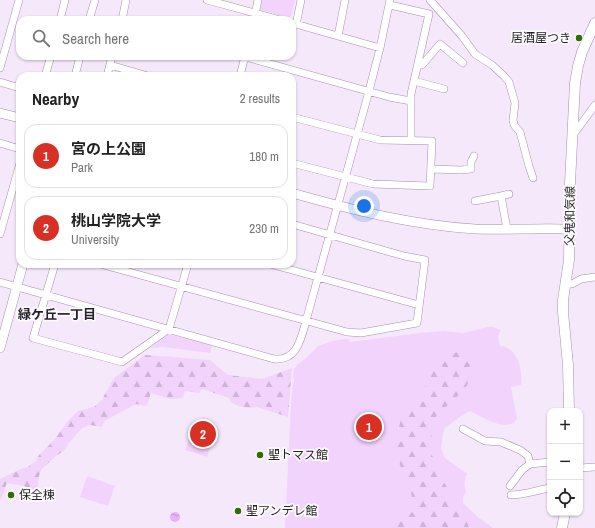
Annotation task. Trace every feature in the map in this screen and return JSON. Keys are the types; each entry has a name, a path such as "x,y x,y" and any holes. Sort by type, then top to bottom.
{"main road":[{"name":"父鬼和気線","path":"569,408 568,364 562,312 569,260 570,183 575,83 582,52 595,23"},
{"path":"562,528 564,516"}],"street":[{"path":"0,68 19,0"},
{"path":"61,16 65,0"},
{"path":"91,16 95,0"},
{"path":"123,16 126,0"},
{"path":"255,16 258,0"},
{"path":"296,17 301,0"},
{"path":"338,36 345,0"},
{"path":"430,0 462,36 475,54 492,65 509,82 515,102 513,120 514,125 520,132 533,178"},
{"path":"211,1 252,16"},
{"path":"0,282 274,359 287,357 299,344 306,321 369,91 390,2 429,14 411,101 411,141"},
{"path":"296,25 380,48"},
{"path":"418,64 422,65 440,44 463,63"},
{"path":"449,52 454,45"},
{"path":"46,72 50,60"},
{"path":"76,72 79,60"},
{"path":"108,72 111,60"},
{"path":"241,72 243,60"},
{"path":"258,60 389,97 411,101"},
{"path":"110,65 134,72"},
{"path":"414,81 444,89"},
{"path":"0,82 16,87"},
{"path":"573,135 595,105"},
{"path":"0,113 16,117"},
{"path":"296,117 380,140 432,141 430,186 373,184 296,164"},
{"path":"0,143 16,148"},
{"path":"431,169 471,169 471,162 474,156"},
{"path":"0,234 16,177"},
{"path":"296,194 337,206 386,217 434,225 474,229 569,229"},
{"path":"475,201 509,194"},
{"path":"501,196 507,229"},
{"path":"114,268 347,332 361,333 417,323 425,260 404,256 296,225"},
{"path":"0,348 22,268"},
{"path":"54,268 33,338 122,362 169,329 187,268"},
{"path":"285,268 419,305"},
{"path":"565,284 572,284 581,279 595,277"},
{"path":"463,429 484,441 501,442 520,450 528,456 530,464"},
{"path":"510,486 522,470 530,464 547,462"},
{"path":"583,468 595,467"},
{"path":"511,495 547,488"}],"green space":[{"path":"262,0 295,0 291,16 281,16 262,11 260,8"},
{"path":"488,327 501,330 498,338 500,346 506,347 515,355 520,367 521,385 511,387 517,419 515,422 508,425 497,424 470,411 445,428 441,448 445,458 467,474 465,479 466,492 463,497 463,503 479,518 493,528 285,528 291,404 294,381 293,374 297,365 318,346 333,341 349,339 350,342 444,331 463,333"},
{"path":"168,335 212,345 210,353 163,347 151,348"},
{"path":"473,351 475,364 466,388 436,416 429,448 442,479 465,516 469,528 386,528 393,520 413,512 411,490 395,451 401,415 418,401 434,370 452,353"},
{"path":"145,355 210,360 228,375 262,379 292,368 288,417 257,407 250,408 238,406 230,402 229,398 202,389 199,393 185,391 183,398 170,399 151,393 147,406 136,404 108,419 104,422 102,427 90,425 82,428 68,444 65,450 42,469 36,491 24,486 7,483 0,501 0,479 28,467 36,461 39,455 54,440 68,421 78,411 94,407 101,401 114,378"},
{"path":"195,422 216,429 207,457 185,450"},
{"path":"87,476 115,486 108,506 80,497"}],"water":[{"path":"173,512 177,512 179,513 179,521 173,522 170,519 170,515"}],"place":[{"name":"居酒屋つき","path":"579,38"},
{"name":"宮の上公園","path":"369,427"},
{"name":"桃山学院大学","path":"203,434"},
{"name":"聖トマス館","path":"260,455"},
{"name":"保全棟","path":"11,495"},
{"name":"聖アンデレ館","path":"238,511"}],"district":[{"name":"緑ケ丘一丁目","path":"57,314"}]}
